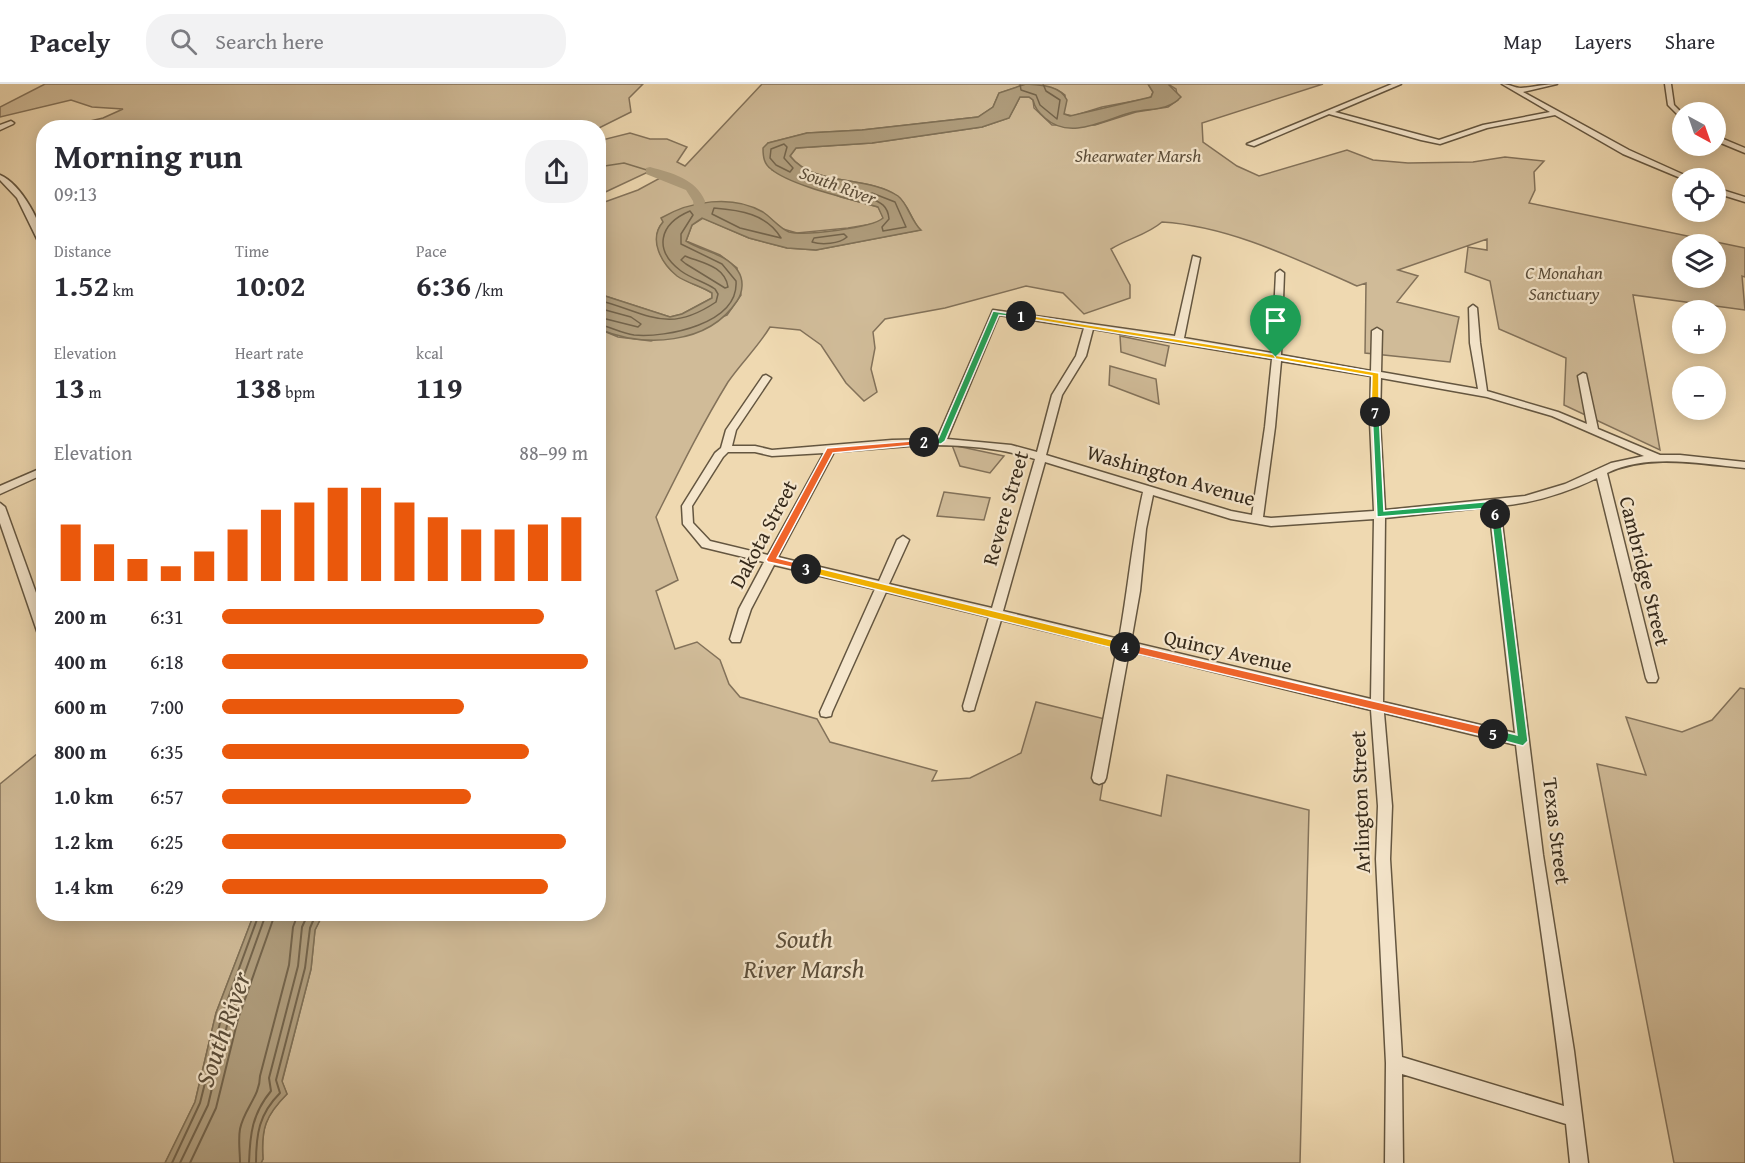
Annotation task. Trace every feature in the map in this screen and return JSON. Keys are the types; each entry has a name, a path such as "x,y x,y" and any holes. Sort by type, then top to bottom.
{"street":[{"path":"1251,144 1398,84"},
{"path":"1504,84 1626,152 1672,172"},
{"path":"1516,91 1554,84"},
{"path":"1668,84 1672,106"},
{"path":"1328,112 1423,140 1440,142 1485,126 1555,113"},
{"path":"0,128 11,123"},
{"path":"1726,142 1745,151"},
{"path":"0,177 8,182 18,196 36,230"},
{"path":"1726,193 1745,200"},
{"path":"1179,340 1197,258"},
{"path":"1257,520 1269,445 1282,304 1280,273"},
{"path":"1473,308 1475,343 1483,393"},
{"path":"941,441 996,312 1179,340 1483,393 1522,403 1593,429 1659,459"},
{"name":"Revere Street","path":"969,705 1057,395 1080,356 1089,326"},
{"name":"Arlington Street","path":"1377,331 1375,422 1380,515 1377,707 1385,806 1383,859 1394,1063 1394,1163"},
{"path":"1583,376 1593,429"},
{"path":"726,449 731,430 766,378"},
{"name":"Washington Avenue","path":"726,449 755,449 772,453 941,441 996,446 1040,457 1231,515 1257,520 1310,520 1494,504 1551,494 1616,465 1659,459 1745,465"},
{"name":"Quincy Avenue","path":"726,449 719,455 690,499 686,512 688,523 706,544 1124,647 1523,741"},
{"name":"Dakota Street","path":"736,639 745,609 830,450"},
{"name":"Cambridge Street","path":"1601,472 1652,678"},
{"path":"0,490 36,474"},
{"path":"1099,778 1134,591 1140,529 1149,490"},
{"name":"Texas Street","path":"1494,504 1536,855 1579,1163"},
{"path":"0,507 36,611"},
{"path":"826,712 903,540"},
{"path":"1394,1063 1574,1118"}],"green space":[{"path":"45,84 643,84 629,98 631,112 606,124 606,120 94,120 123,109 92,107 71,100 0,117 0,107"},
{"path":"762,84 1026,84 999,93 993,107 978,117 862,130 807,133 768,143 772,170 841,197 878,207 884,218 878,223 797,233 783,229 762,212 729,203 663,222 657,237 660,253 669,267 682,278 712,293 712,298 682,314 670,317 606,296 606,201 638,190 664,176 650,171 606,192 606,139 630,133 650,139 667,139 687,147 677,162 685,166"},
{"path":"1026,84 1148,84 1153,92 1151,97 1145,99 1102,107 1073,116 1064,114 1065,95 1051,88"},
{"name":"South River Marsh","path":"1168,84 1323,84 1202,123 1203,142 1237,166 1259,176 1347,150 1373,160 1408,163 1473,162 1505,157 1544,161 1534,172 1535,190 1529,203 1678,234 1672,234 1672,288 1726,288 1726,244 1745,248 1745,277 1742,276 1745,310 1726,307 1726,300 1672,300 1633,295 1660,450 1564,405 1566,358 1499,329 1490,281 1465,272 1468,247 1487,250 1487,239 1398,270 1418,276 1397,302 1459,317 1450,362 1365,353 1366,283 1357,286 1262,245 1237,237 1187,225 1162,222 1111,249 1130,285 1130,298 1084,314 1063,293 1026,286 945,308 885,319 873,332 875,348 871,369 877,392 864,401 846,383 821,345 800,330 770,327 728,382 699,432 656,517 678,580 656,591 675,649 697,642 720,660 729,684 740,697 817,719 830,742 937,771 932,781 970,778 1021,753 1036,702 1113,721 1100,800 1161,816 1167,775 1309,810 1300,1163 261,1163 266,1123 287,1094 282,1082 311,969 315,930 320,921 606,921 606,332 618,337 651,341 727,315 741,295 737,268 720,255 686,241 692,225 703,218 749,238 787,248 816,250 920,230 904,203 897,196 871,185 826,177 800,166 790,156 796,148 872,143 982,127 1009,118 1020,97 1029,97 1033,100 1034,108 1052,125 1095,125 1136,112 1168,107 1178,100 1176,89"},
{"path":"1120,336 1169,346 1165,366 1121,352"},
{"path":"1110,366 1156,379 1159,404 1109,385"},
{"path":"952,445 1004,456 990,473 960,466"},
{"path":"944,492 990,498 984,520 937,516"},
{"path":"1740,688 1745,689 1745,1163 1674,1163 1597,764 1646,775 1626,717 1682,732 1712,720"},
{"path":"36,755 36,921 251,921 216,1013 195,1102 165,1163 0,1163 0,784"}],"water":[{"name":"South River","path":"1026,84 1049,87 1064,95 1067,100 1064,114 1070,116 1151,97 1153,92 1148,84 1168,84 1181,97 1165,107 1133,112 1088,126 1066,128 1055,125 1045,118 1029,97 1020,97 1009,118 982,127 872,143 796,148 790,156 800,166 827,177 871,185 898,196 921,230 816,250 787,248 749,238 702,218 692,225 686,241 727,260 738,271 741,278 742,290 737,301 725,316 710,327 674,339 635,339 606,331 606,296 670,317 682,314 712,298 712,293 685,281 671,271 658,250 657,236 663,222 661,218 672,212 711,202 738,203 763,212 785,230 797,233 853,228 883,218 878,207 807,186 780,175 764,160 763,148 768,143 807,133 862,130 978,117 993,107 999,93"},
{"name":"South River","path":"251,921 320,921 315,930 311,969 282,1081 287,1094 269,1116 264,1131 261,1163 165,1163 195,1102 216,1013"}],"waterway":[{"path":"606,166 624,163 650,171"},
{"path":"650,171 675,179 690,188 699,201 699,210"}],"route":[{"path":"996,312 1151,335 1276,357 1376,374 1375,422 1380,515 1494,504 1523,741 1124,647 771,560 830,450 941,441 996,312"}],"park label":[{"name":"Shearwater Marsh","path":"1138,155"},
{"name":"C Monahan Sanctuary","path":"1564,282"}]}
